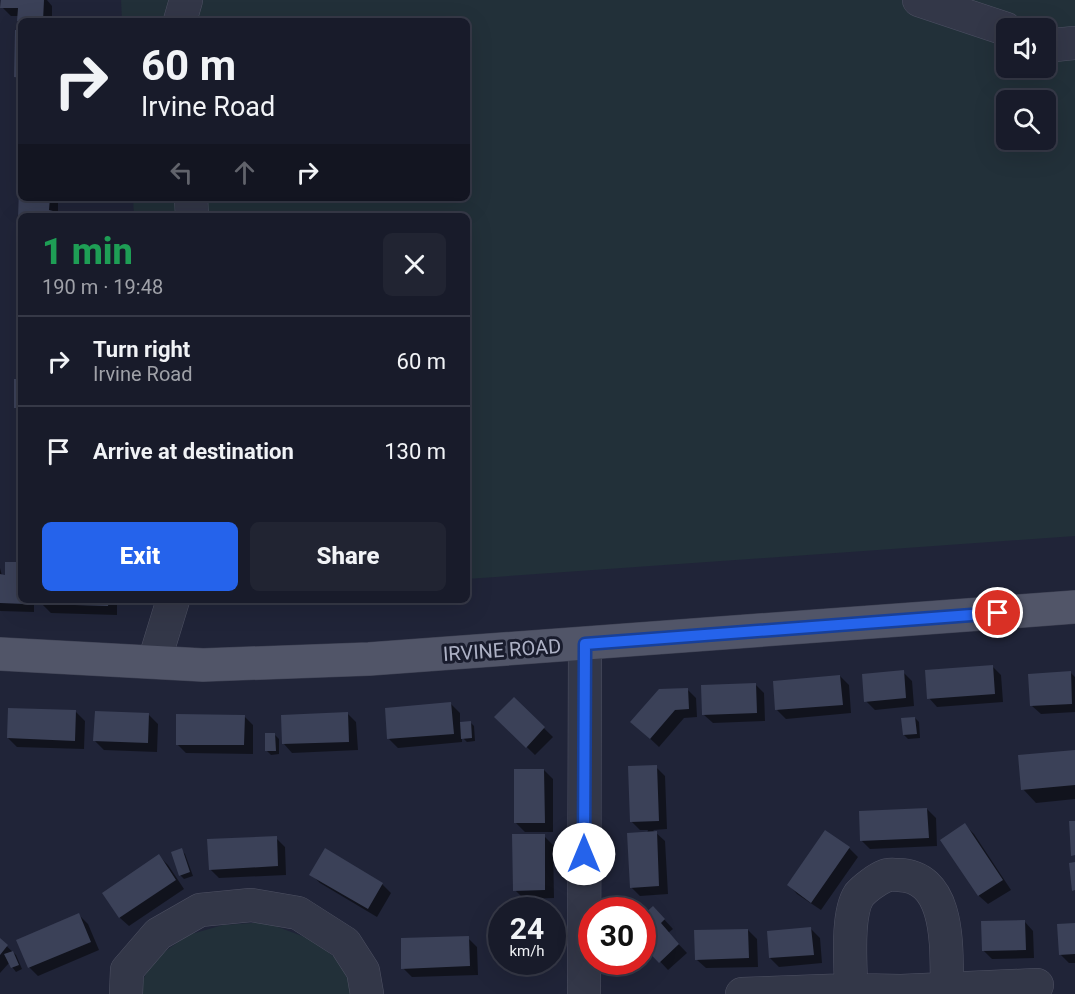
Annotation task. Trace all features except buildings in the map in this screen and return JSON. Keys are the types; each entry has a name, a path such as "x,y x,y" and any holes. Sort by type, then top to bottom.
{"main road":[{"name":"IRVINE ROAD","path":"0,654 203,665 369,659 1075,607"}],"street":[{"path":"181,18 186,0"},
{"path":"919,0 996,26"},
{"path":"1056,45 1075,44"},
{"path":"154,662 171,603"},
{"path":"584,994 585,644"},
{"path":"851,990 850,921 859,896 885,875 904,875 921,881 935,897 945,925 947,988"},
{"path":"126,994 127,970 158,934 200,910 251,905 297,913 345,943 363,971 367,994"},
{"path":"742,994 851,990 902,993 947,988 1037,985"}],"shaded area":[{"path":"121,0 1075,0 1075,536 470,579 470,213 134,213 133,201 470,201 470,18 122,18"},
{"path":"265,922 315,941 340,962 354,994 136,994 153,960 188,935 223,925"}],"route":[{"path":"584,854 585,644 998,613"}]}
